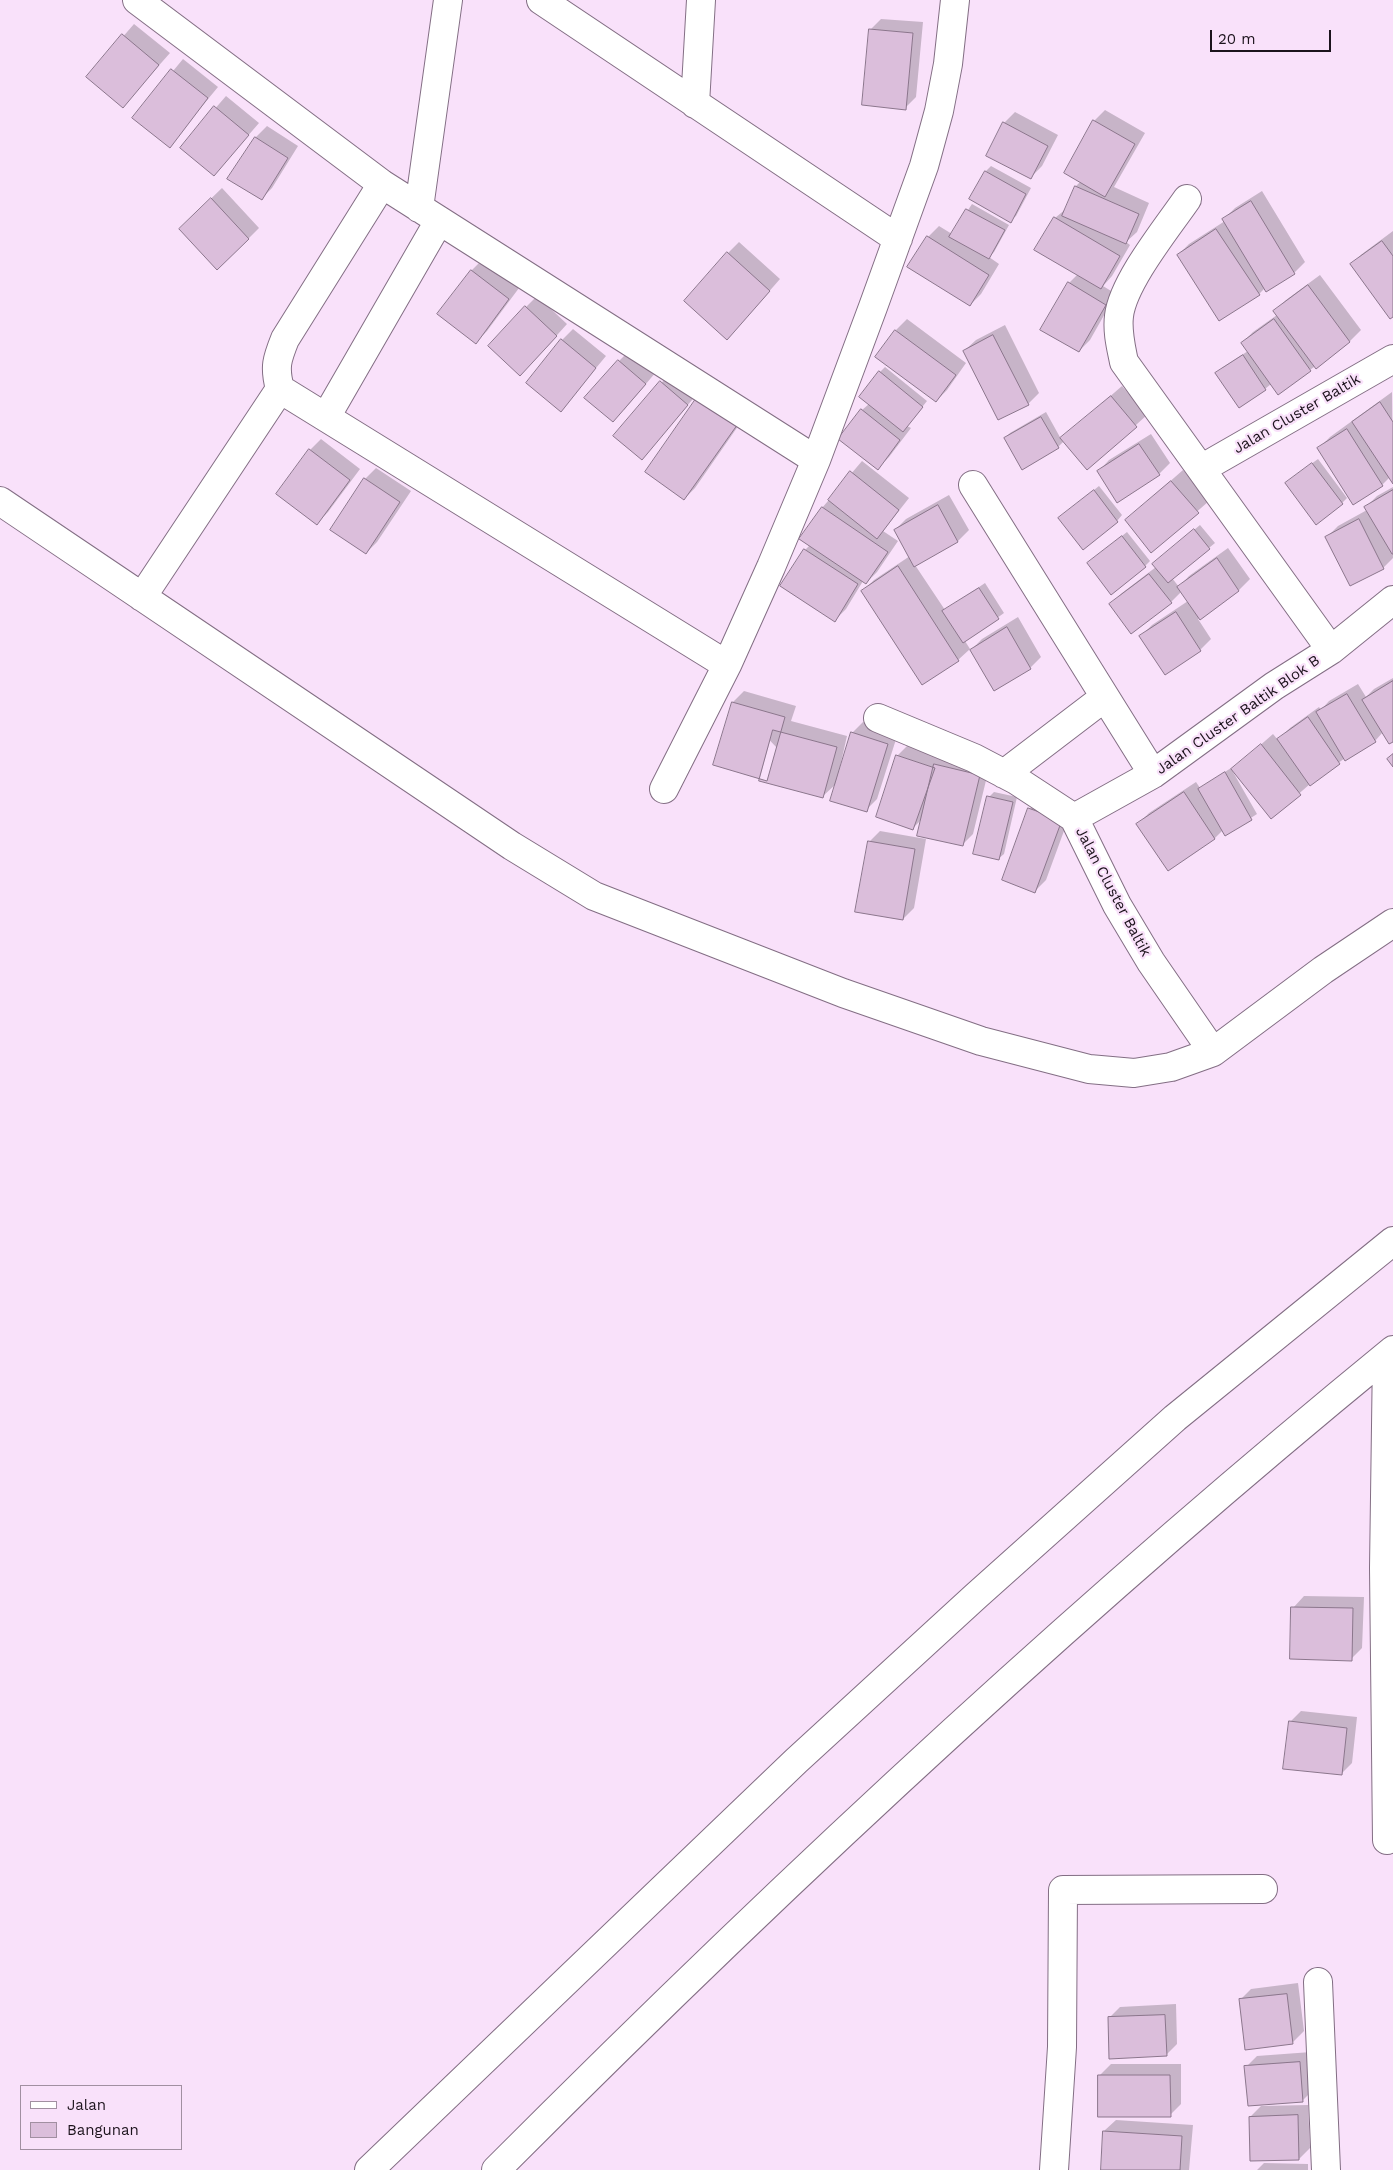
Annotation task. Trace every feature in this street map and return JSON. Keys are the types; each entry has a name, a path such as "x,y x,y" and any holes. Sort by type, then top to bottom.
{"street":[{"path":"137,0 382,184 816,460"},
{"path":"326,417 429,214 448,0"},
{"path":"541,0 898,239"},
{"path":"695,104 702,0"},
{"path":"664,788 727,665 772,567 816,460 898,239 924,166 939,111 948,64 955,0"},
{"path":"382,184 285,339 276,361 276,375 280,389 727,665"},
{"path":"1187,199 1132,280 1119,315 1119,339 1124,362 1331,650"},
{"name":"Jalan Cluster Baltik","path":"1201,469 1393,359"},
{"path":"142,597 280,389"},
{"path":"973,485 1153,774"},
{"path":"0,501 512,846 594,896 843,993 981,1041 1089,1069 1134,1073 1171,1067 1213,1052 1323,970 1393,923"},
{"name":"Jalan Cluster Baltik Blok B","path":"1074,818 1153,774 1274,686 1331,650 1393,600"},
{"path":"1004,774 1105,697"},
{"name":"Jalan Cluster Baltik","path":"878,718 974,758 1004,774 1074,818 1117,905 1166,985 1213,1052"},
{"path":"369,2170 796,1761 976,1596 1176,1418 1393,1241"},
{"path":"1387,1840 1384,1568 1390,1352"},
{"path":"496,2170 576,2090 876,1801 1168,1539 1390,1352"},
{"path":"1054,2170 1062,2047 1063,1890 1263,1889"},
{"path":"1318,1982 1326,2170"}],"building":[{"path":"869,29 913,33 906,110 862,105"},
{"path":"122,34 159,65 123,108 86,77"},
{"path":"171,69 208,98 170,148 132,118"},
{"path":"214,106 249,135 214,176 180,148"},
{"path":"1093,120 1135,144 1105,197 1064,173"},
{"path":"1003,122 1048,146 1031,179 986,156"},
{"path":"255,137 288,158 262,200 227,179"},
{"path":"985,171 1026,194 1011,223 969,199"},
{"path":"1075,186 1139,214 1126,244 1062,216"},
{"path":"211,198 249,239 217,270 179,229"},
{"path":"1251,201 1295,274 1266,292 1222,219"},
{"path":"966,209 1005,230 989,259 949,237"},
{"path":"1054,217 1120,256 1101,289 1034,250"},
{"path":"1216,229 1260,295 1219,321 1177,255"},
{"path":"927,236 989,275 970,306 907,267"},
{"path":"1382,241 1393,256 1393,317 1390,319 1350,264"},
{"path":"727,252 770,291 727,340 684,301"},
{"path":"471,270 509,299 476,344 437,314"},
{"path":"1068,282 1106,305 1079,352 1040,330"},
{"path":"1308,285 1350,342 1316,369 1273,311"},
{"path":"525,306 557,336 520,376 488,346"},
{"path":"1274,319 1311,371 1278,395 1241,343"},
{"path":"895,330 956,375 936,402 875,357"},
{"path":"993,335 1029,405 998,420 963,351"},
{"path":"561,339 596,368 561,412 526,383"},
{"path":"1243,355 1266,390 1239,408 1215,373"},
{"path":"618,360 646,384 613,422 584,398"},
{"path":"879,371 923,407 903,432 859,397"},
{"path":"660,381 688,405 642,460 613,436"},
{"path":"700,393 740,421 684,500 645,472"},
{"path":"1111,396 1137,427 1087,470 1060,438"},
{"path":"1380,402 1393,422 1393,484 1352,422"},
{"path":"861,409 900,440 878,470 838,439"},
{"path":"1041,417 1059,448 1022,470 1004,438"},
{"path":"1347,429 1383,486 1353,505 1317,448"},
{"path":"1139,444 1160,475 1117,503 1097,471"},
{"path":"309,449 350,480 317,525 276,494"},
{"path":"1312,463 1343,504 1316,525 1285,483"},
{"path":"850,471 899,510 877,539 828,500"},
{"path":"364,478 400,502 366,554 330,530"},
{"path":"1171,481 1199,513 1151,553 1125,520"},
{"path":"1094,490 1118,522 1083,550 1058,518"},
{"path":"1393,490 1393,554 1392,554 1364,507"},
{"path":"938,505 958,542 914,567 894,530"},
{"path":"822,507 888,552 866,584 799,539"},
{"path":"1359,519 1384,569 1350,586 1325,537"},
{"path":"1194,529 1210,549 1168,583 1152,564"},
{"path":"1122,536 1146,567 1111,595 1087,563"},
{"path":"804,549 858,584 835,622 780,586"},
{"path":"1217,558 1239,591 1200,620 1177,587"},
{"path":"898,566 959,661 922,685 861,591"},
{"path":"1149,574 1172,603 1131,634 1109,604"},
{"path":"979,588 999,619 963,643 942,611"},
{"path":"1176,612 1201,651 1165,675 1139,636"},
{"path":"1007,627 1031,669 994,691 970,650"},
{"path":"1393,681 1393,742 1389,744 1362,700"},
{"path":"1347,694 1376,742 1345,761 1316,712"},
{"path":"732,702 785,717 767,781 713,765"},
{"path":"1308,717 1340,764 1310,786 1277,739"},
{"path":"773,730 837,747 823,798 759,781"},
{"path":"851,732 888,744 867,812 830,801"},
{"path":"1261,744 1301,795 1271,819 1231,769"},
{"path":"1393,754 1393,767 1387,759"},
{"path":"896,755 935,768 913,830 876,817"},
{"path":"934,764 980,775 963,846 917,836"},
{"path":"1225,772 1252,820 1225,836 1198,789"},
{"path":"1184,792 1215,839 1168,871 1136,824"},
{"path":"987,796 1013,802 999,860 973,854"},
{"path":"1028,808 1062,820 1035,893 1002,880"},
{"path":"868,841 915,849 903,920 855,912"},
{"path":"1291,1607 1353,1608 1352,1661 1290,1659"},
{"path":"1289,1721 1347,1728 1342,1775 1283,1769"},
{"path":"1287,1994 1293,2044 1245,2050 1239,1999"},
{"path":"1165,2015 1167,2056 1109,2059 1108,2017"},
{"path":"1300,2062 1303,2102 1248,2106 1244,2066"},
{"path":"1098,2075 1170,2075 1171,2117 1098,2117"},
{"path":"1298,2115 1299,2160 1250,2161 1249,2117"},
{"path":"1103,2131 1182,2136 1180,2170 1101,2170"}]}
